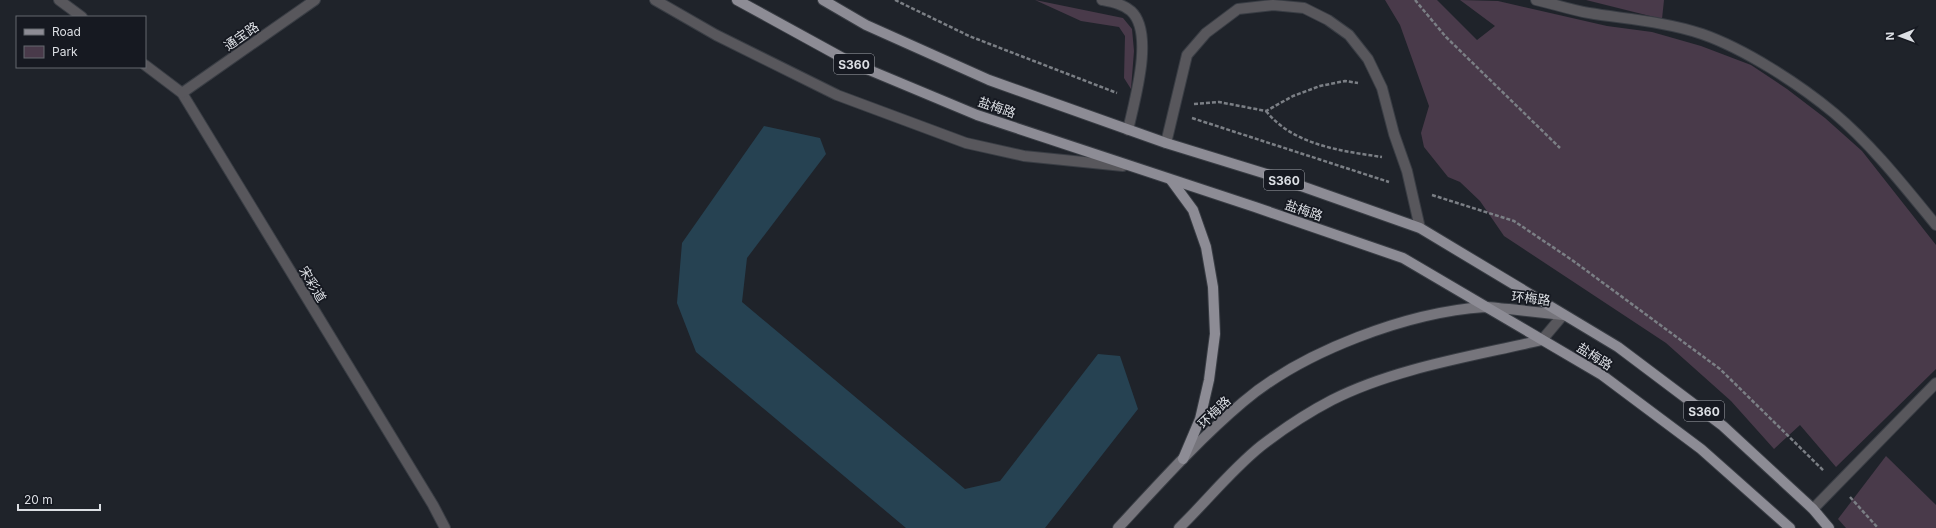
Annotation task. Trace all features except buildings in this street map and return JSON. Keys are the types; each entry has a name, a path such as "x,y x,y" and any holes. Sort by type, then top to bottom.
{"main road":[{"name":"盐梅路","path":"737,0 857,65 977,115 1255,207 1403,258 1602,375 1700,449 1790,528"},
{"name":"盐梅路","path":"823,0 866,25 989,80 1128,130 1273,176 1420,228 1618,347 1723,426 1813,509 1828,528"},
{"path":"1171,180 1193,210 1206,247 1213,287 1214,334 1209,380 1200,419 1183,459"},
{"name":"环梅路","path":"1118,528 1183,459 1244,401 1287,372 1340,344 1380,329 1430,316 1486,307 1563,315"},
{"path":"1179,528 1220,484 1260,448 1307,414 1333,400 1366,385 1401,374 1542,340"}],"street":[{"path":"59,0 81,16"},
{"name":"通宝路","path":"182,93 315,0"},
{"path":"656,0 716,35 837,95 966,143 1024,156 1129,166"},
{"path":"1102,0 1118,4 1131,11 1140,26 1142,42 1141,74 1128,130"},
{"path":"1536,0 1588,13 1633,18 1701,34 1737,49 1776,71 1834,113 1870,148 1936,225"},
{"path":"1166,143 1186,55 1206,33 1238,10 1273,5 1307,4 1349,35 1368,59 1382,88 1394,134 1407,171 1420,228"},
{"name":"宋彩道","path":"146,66 182,93 433,505 445,528"},
{"name":"环梅路","path":"1542,340 1563,315"},
{"path":"1813,509 1936,383"}],"path":[{"path":"895,0 969,36 1135,100"},
{"path":"1415,0 1446,37 1560,148"},
{"path":"1266,111 1293,96 1320,86 1345,81 1368,84 1382,88"},
{"path":"1174,112 1198,103 1219,102 1266,111 1290,134 1338,149 1384,157 1407,171"}],"green space":[{"path":"1035,0 1123,18 1132,29 1134,51 1131,89 1124,78 1125,36 1119,27 1081,21"},
{"path":"1385,0 1437,0 1477,40 1495,26 1460,0 1498,1 1607,26 1652,32 1701,46 1751,65 1787,89 1825,118 1862,151 1936,245 1936,369 1836,467 1800,425 1774,449 1731,401 1666,343 1504,236 1480,201 1460,182 1448,177 1424,147 1421,133 1429,106 1400,25"},
{"path":"1586,0 1664,0 1662,19"},
{"path":"1886,456 1936,505 1936,528 1846,528 1838,519"}]}
